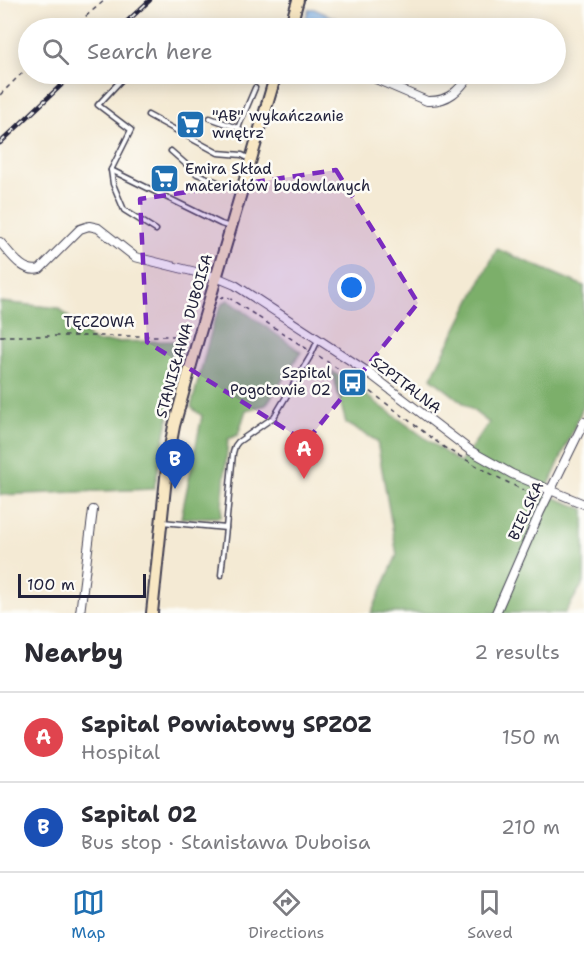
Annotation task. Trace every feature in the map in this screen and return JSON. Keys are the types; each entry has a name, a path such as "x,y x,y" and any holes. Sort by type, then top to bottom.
{"street":[{"path":"293,18 298,0"},
{"name":"STANISŁAWA DUBOISA","path":"152,613 168,458 174,426 273,84"},
{"path":"387,84 427,101 436,102 444,100 464,84"},
{"path":"0,242 26,269 33,271 40,269 80,229 89,226 98,228 135,257 216,277"},
{"name":"SZPITALNA","path":"216,277 235,285 365,370 471,451 512,474 584,504"},
{"name":"BIELSKA","path":"496,613 550,491 584,422"},
{"path":"80,613 93,510"}],"lane":[{"path":"117,84 98,105 131,130 111,170 113,184 124,210 156,230"},
{"path":"238,128 255,88"},
{"path":"148,115 218,153 242,155 251,160"},
{"path":"210,118 238,128 256,140"},
{"path":"171,151 197,174 241,191"},
{"path":"111,170 231,227"},
{"path":"221,575 235,446 274,417 319,340"},
{"path":"162,522 226,528"}],"path":[{"path":"84,18 105,0"},
{"path":"0,95 18,77"},
{"path":"217,300 226,296 306,348"},
{"name":"TĘCZOWA","path":"0,336 199,336"},
{"path":"319,356 370,391 445,448 495,477 531,493 537,500"}],"highlighted area":[{"path":"336,170 418,303 306,442 147,342 140,199"}],"green space":[{"path":"497,249 584,286 584,405 545,494 584,509 584,582 565,613 371,613 397,555 377,441 346,423 332,371 460,463 489,423 431,378"},
{"path":"228,300 301,352 266,405 246,410 238,435 228,439 221,517 181,518 202,416 191,407 214,321 222,304"},
{"path":"0,302 59,308 95,342 184,341 154,489 0,495"}],"water":[{"path":"309,9 314,9 334,18 306,18"}],"railway":[{"path":"131,18 150,0"},
{"path":"0,143 62,84"}],"place":[{"name":"\"AB\" wykańczanie wnętrz","path":"191,125"},
{"name":"Emira Skład materiałów budowlanych","path":"164,178"},
{"name":"Szpital Pogotowie 02","path":"352,382"},
{"name":"Szpital Powiatowy SPZOZ","path":"304,479"},
{"name":"Szpital 02","path":"175,489"}]}
